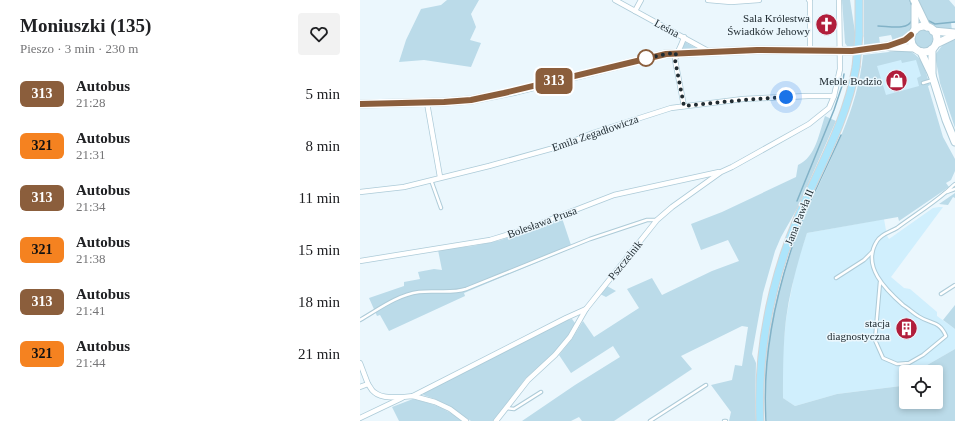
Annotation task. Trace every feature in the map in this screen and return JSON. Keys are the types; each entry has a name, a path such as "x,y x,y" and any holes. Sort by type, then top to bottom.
{"main road":[{"name":"Jana Pawła II","path":"854,0 858,19"},
{"name":"Jana Pawła II","path":"760,421 761,362 772,294 790,236 843,114 849,96 856,67 859,35 859,0"}],"street":[{"name":"Leśna","path":"615,0 636,9 700,47 710,51 840,51 863,50 888,46"},
{"path":"636,9 641,0"},
{"path":"708,0 731,2 758,0"},
{"path":"809,0 810,51"},
{"name":"Pszczelnik","path":"368,384 378,395 403,397 413,396 586,309 657,220 672,207 721,172 809,124 829,108 834,96 840,69 839,0"},
{"path":"914,1 927,27"},
{"path":"914,1 913,33 911,40 914,48"},
{"path":"888,46 905,40 920,27 927,27 934,31 955,34"},
{"path":"933,77 934,46 936,37 934,31"},
{"path":"921,52 925,52 955,34"},
{"path":"684,37 682,45 676,53 675,60 684,106"},
{"path":"888,46 914,48 921,52 933,77 943,113 955,142"},
{"path":"360,104 458,102 492,96 658,55 710,51"},
{"name":"Emila Zegadłowicza","path":"360,192 396,188 489,166 561,146 593,133 671,108 750,99 834,96"},
{"path":"427,103 440,177"},
{"name":"Bolesława Prusa","path":"360,261 490,240 526,229 614,195 721,172"},
{"path":"496,421 528,380 570,337 586,309"},
{"path":"360,363 368,384 360,387"},
{"path":"413,396 435,402 450,409 466,421"},
{"path":"360,418 403,397"}],"lane":[{"path":"923,83 933,77"},
{"path":"431,180 441,208"},
{"path":"880,282 875,340 883,358 897,364 909,363 923,355 946,336 943,329 937,324 918,316 890,293 880,282 872,263 872,252 880,237 892,231 947,192 955,184"},
{"path":"947,192 955,189"},
{"path":"360,320 393,300 404,296 418,292 458,292 466,290 590,239 647,220 657,220"},
{"path":"836,278 864,260 872,252"},
{"path":"941,294 955,285"},
{"path":"650,421 706,385"},
{"path":"507,408 514,409 541,392"}],"shaded area":[{"path":"447,0 479,0 471,14 476,27 470,40 481,43 471,67 424,60 399,62 406,40 421,9 441,5"},
{"path":"842,0 850,0 855,32 855,46 847,46 845,43"},
{"path":"864,0 910,0 913,25 909,34 893,41 891,35 879,37 880,43 864,45"},
{"path":"918,0 949,0 955,7 955,23 951,23 952,30 935,30 928,24"},
{"path":"924,30 930,33 933,39 930,45 924,48 918,45 915,39 918,33"},
{"path":"955,40 955,128 940,83 935,55 944,43"},
{"path":"685,42 696,48 683,50 682,49"},
{"path":"906,50 912,52 920,59 930,85 928,86 943,137 955,159 955,171 951,180 946,183 949,187 899,221 898,217 807,233 800,254 786,319 783,398 795,406 837,394 899,386 899,409 943,409 943,365 927,365 955,349 955,421 767,421 765,368 773,312 780,285 788,258 798,233 842,134 860,75 863,55","holes":["901,60 902,63 916,60 921,76 917,78 919,86 886,95 877,66"]},
{"path":"918,58 928,85 868,101 877,60"},
{"path":"825,116 836,121 798,207 775,251 763,293 752,354 756,363 756,421 729,421 731,412 711,385 732,380 735,365 742,366 748,327 742,326 681,356 692,369 614,421 582,421 579,417 571,421 522,421 620,357 613,346 571,373 559,355 572,339 583,321 594,337 639,308 627,289 652,278 662,295 712,271 739,261 728,240 701,250 691,224 722,212 796,177 798,165 809,156 816,144"},
{"path":"955,193 955,198 953,197 948,205 939,204"},
{"path":"943,207 891,277 904,288 910,289 937,312 937,316 955,329 955,349 927,365 899,365 899,386 837,394 795,406 783,398 783,349 786,319 796,266 807,233 884,219 887,236 889,239 933,208"},
{"path":"562,218 572,248 464,293 465,296 389,331 380,315 377,316 369,298 404,286 404,282 420,279 418,272 434,269 442,270 438,250 473,246 501,240"},
{"path":"607,286 616,291 606,297 600,294"},
{"path":"955,305 955,329 943,320"},
{"path":"572,319 575,323 557,350 526,378 493,421 471,421 451,407 423,395 424,393 567,320"},
{"path":"413,399 439,407 462,421 399,421 392,407"}],"waterway":[{"path":"910,0 912,6"},
{"path":"878,26 902,27 906,26 912,20"},
{"path":"927,20 935,24 955,22"},
{"path":"797,201 834,110 842,86 844,74"},
{"path":"766,421 765,398 768,353 780,287 798,230 841,135"}],"bus line":[{"name":"313","path":"360,104 471,100 666,54 757,50 852,51 888,46 905,40 911,35"}],"place":[{"name":"Sala Królestwa Świadków Jehowy","path":"826,24"},
{"name":"Meble Bodzio","path":"897,81"},
{"name":"stacja diagnostyczna","path":"906,329"}],"route":[{"path":"646,58 644,59 676,53 675,60 684,106 786,97"}]}
